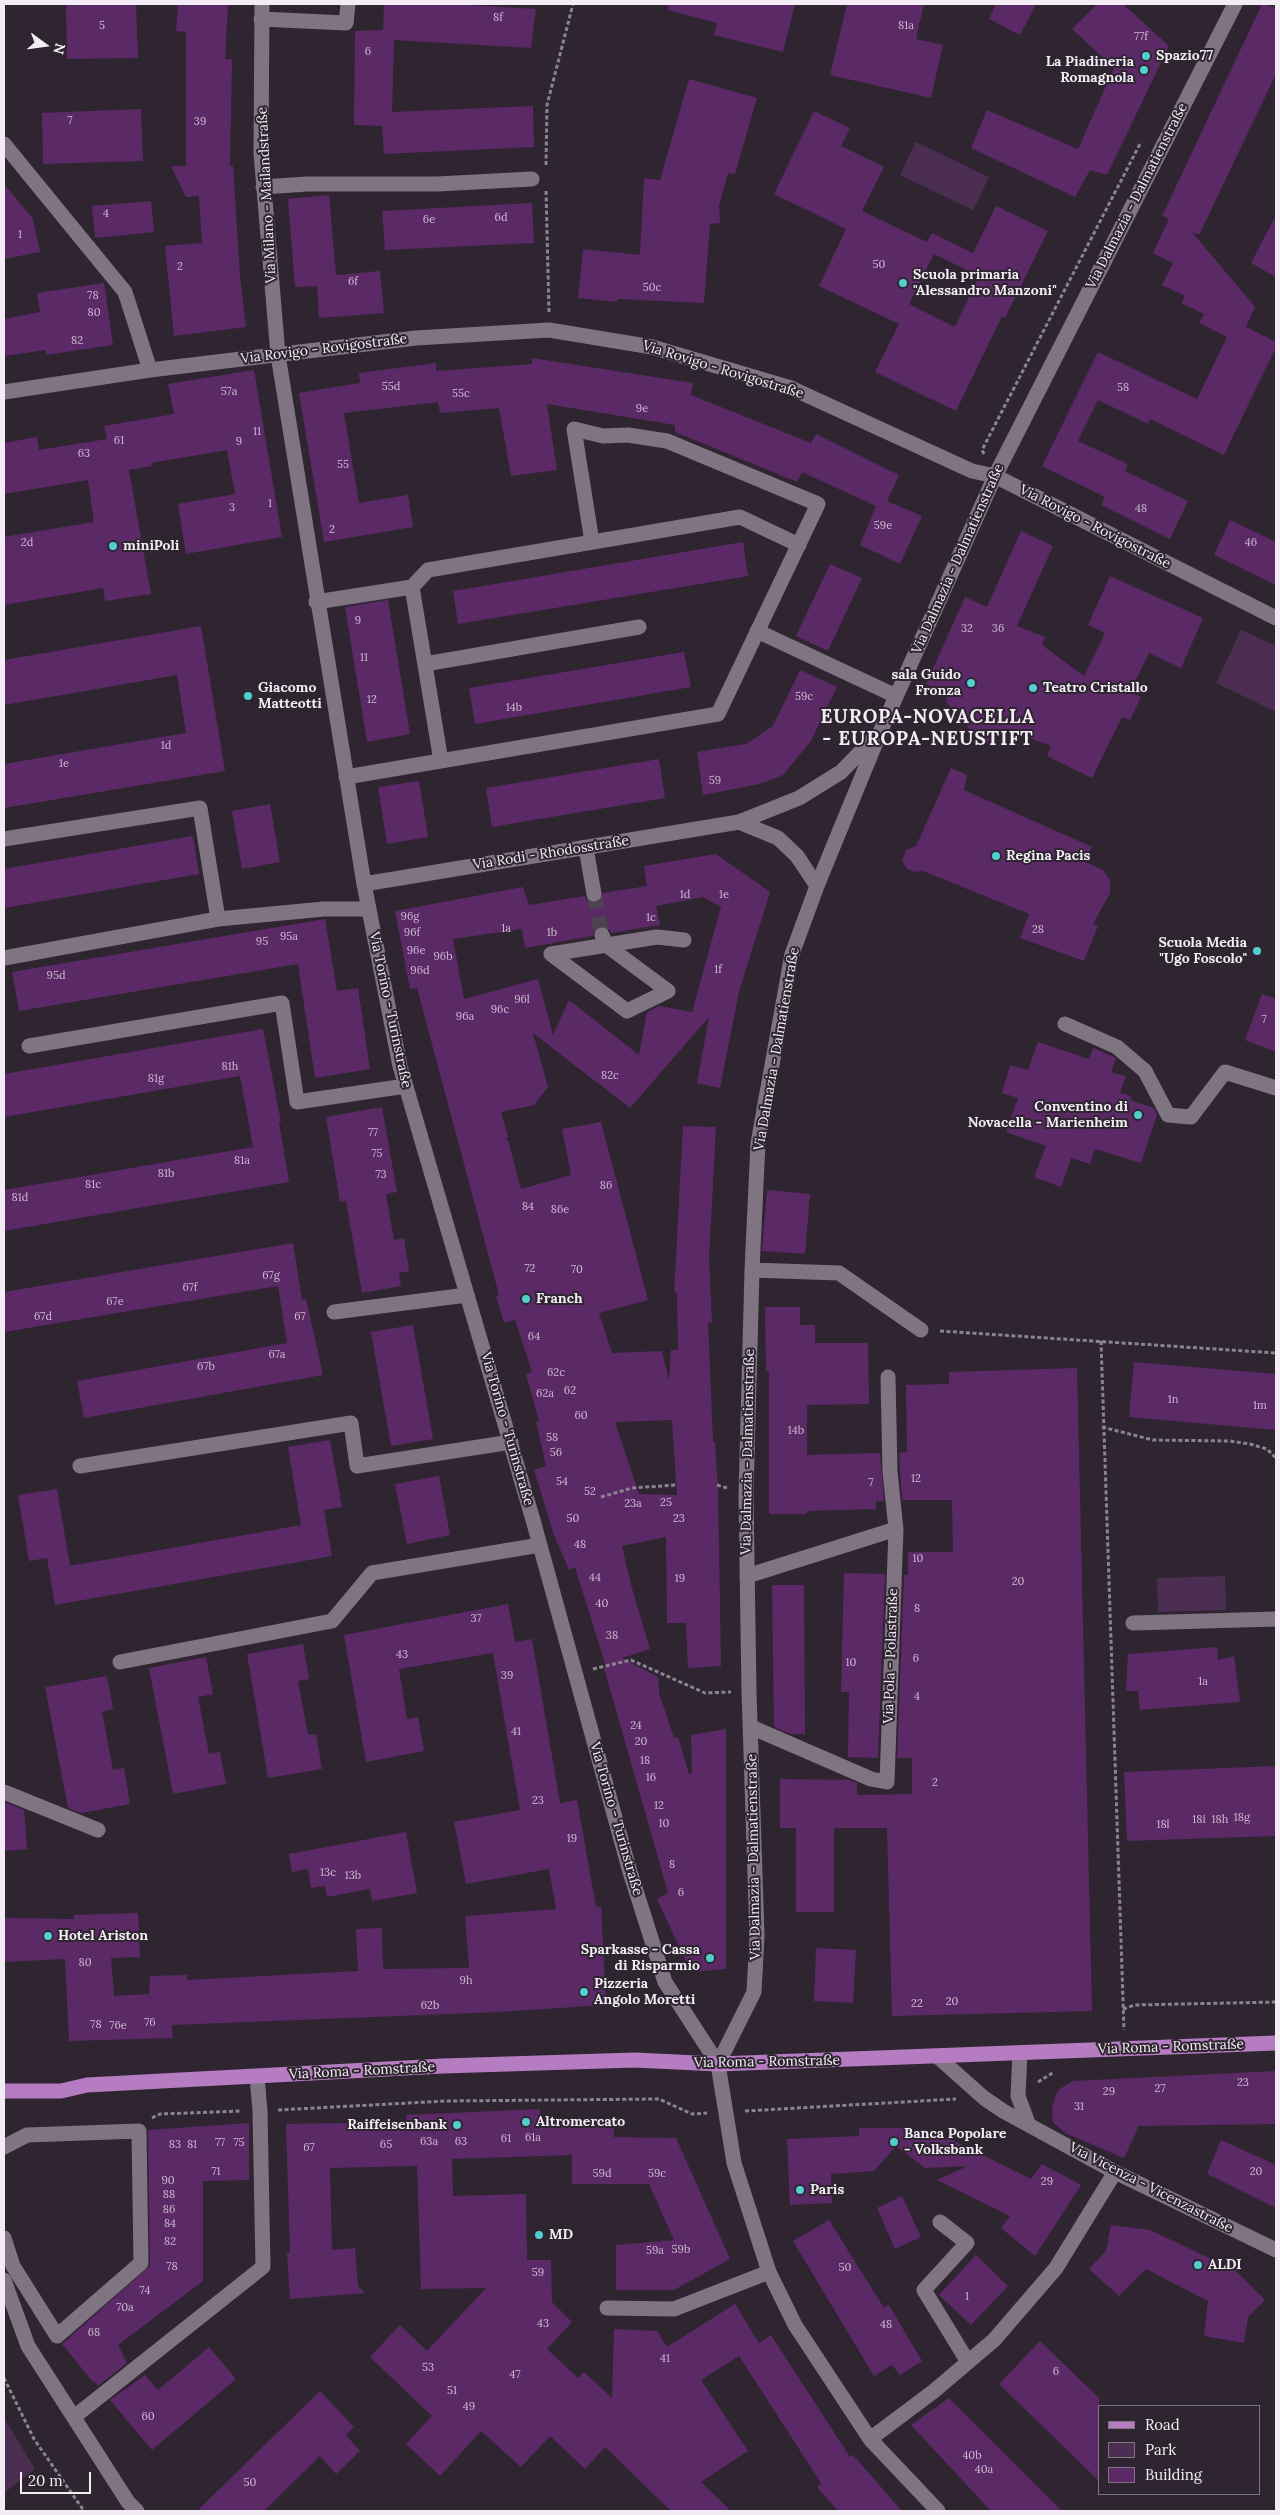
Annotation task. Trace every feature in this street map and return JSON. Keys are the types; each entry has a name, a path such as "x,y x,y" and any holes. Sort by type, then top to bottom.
{"main road":[{"name":"Via Roma - Romstraße","path":"4,2092 61,2091 87,2085 443,2066 635,2060 718,2064 1276,2043"}],"street":[{"name":"Via Milano - Mailandstraße","path":"262,4 263,187 278,355 316,602"},
{"path":"261,19 346,23 348,4"},
{"name":"Via Dalmazia - Dalmatienstraße","path":"718,2064 754,1992 757,1936 752,1727 749,1691 746,1495 752,1270 758,1143 792,954 816,886 896,696 995,476 1235,4"},
{"path":"4,144 125,292 150,370"},
{"path":"263,187 307,184 437,184 532,179"},
{"name":"Via Rovigo - Rovigostraße","path":"4,392 150,370 416,338 549,330 652,347 791,388 972,471 995,476 1276,618"},
{"path":"346,777 718,714 818,504 667,441 628,435 603,436 574,429 592,542"},
{"path":"316,602 412,587 428,570 740,517 799,545"},
{"path":"412,587 441,761"},
{"name":"Via Torino - Turinstraße","path":"316,602 364,884 400,1066 511,1442 630,1872 665,1982 718,2064"},
{"path":"425,664 639,628"},
{"path":"757,631 896,696"},
{"name":"Via Rodi - Rhodosstraße","path":"364,884 739,822 799,798 841,772 882,730"},
{"path":"4,839 200,808 218,920"},
{"path":"739,822 778,838 797,856 816,886"},
{"path":"586,848 594,894"},
{"path":"4,958 218,920 324,909 369,909"},
{"path":"604,940 668,991 627,1012 551,954 604,940 657,936 684,940"},
{"path":"29,1046 282,1003 297,1102 406,1086"},
{"path":"1064,1024 1117,1047 1131,1059 1145,1072 1168,1115 1191,1117 1225,1072 1276,1088"},
{"path":"752,1270 839,1273 922,1330"},
{"path":"334,1312 467,1294"},
{"name":"Via Pola - Polastraße","path":"752,1727 871,1779 887,1782 896,1529 890,1472 888,1377"},
{"path":"80,1466 351,1423 357,1466 511,1442"},
{"path":"747,1576 896,1529"},
{"path":"120,1662 332,1621 372,1573 540,1545"},
{"path":"1133,1623 1276,1619"},
{"path":"4,1792 98,1830"},
{"path":"1020,2053 1018,2096 1028,2123"},
{"name":"Via Vicenza - Vicenzastraße","path":"938,2057 984,2098 1004,2111 1115,2172 1276,2250"},
{"path":"718,2064 734,2163 769,2272 795,2325 870,2439 938,2511"},
{"path":"74,2417 263,2267 260,2111 257,2077"},
{"path":"4,2147 27,2135 139,2131 141,2263 57,2336 13,2266 4,2238"},
{"path":"870,2439 934,2391 994,2340 1056,2268 1115,2172"},
{"path":"940,2222 967,2243 924,2290 968,2362"},
{"path":"608,2308 674,2309 769,2272"},
{"path":"4,2280 28,2346 128,2502 137,2511"},
{"path":"13,2304 30,2294"}],"path":[{"path":"546,169 547,106 573,4"},
{"path":"546,188 549,330"},
{"path":"922,1330 1276,1352"},
{"path":"1101,1341 1102,1426 1122,2009 1135,2006 1276,2002"},
{"path":"1102,1426 1153,1440 1230,1441 1250,1444 1267,1449 1276,1458"},
{"path":"601,1497 632,1488 676,1485"},
{"path":"576,1674 631,1660 705,1693 749,1691"},
{"path":"1018,2096 1054,2071 1063,2071"},
{"path":"160,2114 260,2111 446,2101 659,2099 692,2114 984,2098"},
{"path":"4,2378 34,2439 84,2511"}],"green space":[{"path":"916,142 989,177 973,210 900,175"},
{"path":"1241,630 1276,646 1276,712 1216,683"},
{"path":"1225,1576 1226,1610 1158,1612 1157,1578"},
{"path":"4,2418 35,2469 4,2493"}],"building":[{"path":"66,4 136,4 138,58 67,59"},
{"path":"178,4 228,4 225,59 232,59 230,166 233,166 240,277 246,327 174,336 165,246 202,243 199,196 186,197 171,166 186,166 186,32 176,31"},
{"path":"384,4 449,4 536,9 531,48 394,40 392,112 533,106 534,147 384,154 382,126 354,125 355,31 383,30"},
{"path":"669,4 795,4 783,52 714,35 717,23 668,10"},
{"path":"847,4 924,4 916,39 943,45 931,98 830,75"},
{"path":"996,4 1036,4 1020,35 989,19"},
{"path":"1097,4 1123,4 1169,46 1107,175 1090,170 1075,197 971,148 987,110 1078,149 1114,68 1072,29"},
{"path":"1262,4 1276,8 1276,74 1199,235 1192,232 1255,307 1246,327 1276,342 1276,347 1224,455 1150,419 1148,424 1098,400 1078,441 1128,464 1125,471 1188,501 1170,539 1101,505 1105,497 1042,466 1098,352 1197,399 1227,337 1199,323 1204,314 1181,303 1185,296 1162,285 1173,263 1153,253 1169,219 1162,216"},
{"path":"689,79 757,98 735,174 728,173 719,206 720,223 710,224 704,303 617,299 617,302 578,298 583,249 640,255 644,178 660,180"},
{"path":"141,109 143,161 43,164 42,113"},
{"path":"814,111 850,128 841,146 884,167 862,211 927,242 932,233 973,253 996,206 1048,231 1005,318 1002,316 956,411 875,372 899,324 819,286 846,229 774,194","holes":["934,254 979,276 955,327 909,304"]},
{"path":"4,184 33,219 40,252 4,259"},
{"path":"329,195 336,275 380,271 384,313 319,318 317,286 295,287 288,199"},
{"path":"151,201 154,232 95,238 92,206"},
{"path":"532,203 534,243 385,250 382,211"},
{"path":"1276,215 1276,277 1251,263"},
{"path":"104,283 113,345 46,355 46,350 4,356 4,319 40,312 37,293"},
{"path":"532,358 693,383 691,395 811,443 816,434 899,475 887,501 922,516 900,564 860,545 876,506 802,472 797,482 675,432 675,425 547,404 557,470 511,476 499,408 440,413 438,402 344,413 359,503 408,495 413,527 324,542 299,393 360,383 359,373 436,363 436,371 532,364"},
{"path":"254,370 282,537 186,554 178,504 235,494 227,450 151,463 152,466 129,470 151,594 105,601 103,588 4,605 4,537 94,522 88,480 4,494 4,443 37,437 39,450 107,439 104,426 174,414 168,384"},
{"path":"1230,520 1276,542 1276,585 1214,555"},
{"name":"Teatro Cristallo","path":"1021,531 1053,546 1017,626 1045,637 1042,645 1084,676 1105,633 1088,625 1110,576 1203,618 1181,668 1149,653 1130,692 1141,697 1130,720 1122,717 1092,778 1047,756 1051,746 1006,729 982,746 969,729 959,711 952,709 946,702 947,693 926,684 965,597 987,607"},
{"path":"743,542 748,576 458,624 453,591"},
{"path":"830,564 862,578 828,651 796,636"},
{"path":"388,600 410,734 367,742 345,607"},
{"path":"201,626 225,771 4,808 4,764 186,733 177,675 4,705 4,660"},
{"path":"684,652 691,687 475,724 469,688"},
{"path":"800,670 837,687 811,741 783,775 760,784 703,795 697,752 746,744 773,726"},
{"path":"659,759 665,798 492,827 486,788"},
{"name":"Regina Pacis","path":"951,768 967,775 964,790 1092,847 1085,862 1103,870 1110,880 1110,893 1093,924 1098,926 1084,961 1020,938 1029,914 923,871 916,872 907,869 902,861 906,850 916,846"},
{"path":"419,781 428,837 387,844 378,787"},
{"path":"270,804 280,862 242,869 232,811"},
{"path":"193,836 199,874 4,908 4,869"},
{"path":"716,854 770,892 739,992 720,1088 697,1083 709,1017 630,1108 533,1033 548,1087 534,1105 501,1112 508,1137 505,1140 508,1140 521,1189 571,1175 562,1129 601,1122 648,1300 599,1313 612,1353 662,1351 669,1380 671,1350 678,1350 677,1292 674,1293 683,1126 716,1127 709,1257 712,1323 708,1323 713,1442 715,1442 718,1491 721,1666 688,1668 686,1623 667,1623 666,1537 622,1546 631,1585 650,1649 622,1658 658,1677 659,1693 674,1738 678,1737 689,1774 692,1774 691,1735 726,1729 726,1969 691,1972 657,1899 668,1893 604,1668 606,1667 575,1567 569,1570 554,1535 534,1470 546,1466 536,1422 539,1421 526,1374 532,1372 515,1320 504,1323 496,1296 499,1295 417,988 410,989 395,911 523,887 529,905 585,896 587,900 595,903 600,901 603,893 647,886 644,866","holes":["703,897 721,907 692,1012 659,1006 647,1012 639,1055 569,1000 553,1035 538,979 464,999 453,939 522,929 525,948 593,936 594,930 599,926 607,927 611,933 660,925 656,906","672,1420 677,1495 639,1494 615,1422"]},
{"path":"325,919 337,991 358,988 370,1069 315,1078 298,964 19,1011 12,972"},
{"path":"1262,994 1276,999 1276,1052 1245,1040"},
{"path":"263,1029 281,1122 279,1122 289,1182 4,1231 4,1190 253,1147 240,1076 4,1117 4,1074"},
{"name":"Conventino di Novacella - Marienheim","path":"1038,1042 1089,1059 1093,1048 1116,1058 1111,1072 1126,1076 1120,1093 1131,1096 1130,1100 1154,1108 1157,1115 1141,1163 1095,1149 1090,1164 1071,1158 1061,1187 1034,1177 1046,1146 1006,1132 1018,1098 1002,1093 1010,1065 1028,1070"},
{"path":"382,1107 397,1192 386,1194 394,1240 404,1238 409,1271 399,1273 401,1286 362,1293 346,1201 340,1202 326,1117"},
{"path":"767,1190 810,1194 805,1254 762,1251"},
{"path":"293,1243 302,1300 306,1299 323,1375 84,1418 77,1381 287,1343 278,1286 4,1332 4,1292"},
{"path":"765,1307 800,1307 800,1325 815,1325 815,1343 868,1343 869,1404 807,1405 807,1455 880,1453 884,1501 876,1501 876,1509 807,1511 807,1514 769,1514 769,1371 766,1371"},
{"path":"413,1325 433,1439 391,1446 371,1332"},
{"path":"1134,1362 1276,1374 1276,1430 1129,1417"},
{"path":"1077,1368 1092,2011 892,2016 887,1828 834,1828 834,1912 796,1912 796,1828 780,1828 780,1779 849,1780 857,1783 857,1795 912,1794 912,1758 897,1758 904,1575 908,1575 908,1552 953,1552 952,1500 902,1500 899,1453 907,1452 906,1385 949,1384 949,1372"},
{"path":"330,1440 342,1507 324,1510 332,1556 55,1605 47,1558 29,1561 18,1495 57,1489 70,1566 301,1525 288,1447"},
{"path":"439,1476 450,1535 407,1544 395,1484"},
{"path":"844,1573 885,1574 878,1758 848,1757 849,1692 841,1692"},
{"path":"772,1585 804,1585 805,1734 791,1734 774,1727"},
{"path":"508,1604 515,1642 532,1639 560,1803 577,1800 596,1907 601,1906 606,2005 498,2012 172,2025 173,2038 69,2041 65,1959 4,1962 4,1918 74,1919 74,1915 138,1913 140,1957 111,1958 114,1996 149,1994 150,1976 187,1975 187,1980 358,1971 356,1929 382,1928 383,1969 469,1968 465,1916 556,1909 549,1869 466,1884 454,1822 520,1810 493,1653 399,1669 407,1719 418,1717 424,1751 366,1762 344,1635"},
{"path":"303,1644 309,1679 298,1681 308,1735 316,1734 322,1769 268,1778 247,1654"},
{"path":"1217,1647 1218,1660 1234,1656 1240,1702 1140,1710 1138,1691 1126,1691 1128,1654"},
{"path":"206,1657 213,1694 198,1697 209,1754 220,1752 226,1784 173,1794 149,1668"},
{"path":"107,1676 113,1709 102,1712 113,1770 124,1768 130,1804 81,1813 68,1808 45,1687"},
{"path":"1276,1766 1276,1836 1127,1841 1124,1772"},
{"path":"4,1802 24,1810 27,1849 4,1851"},
{"path":"406,1832 417,1893 372,1901 370,1889 327,1897 325,1886 311,1888 308,1869 292,1872 289,1854"},
{"path":"816,1948 856,1950 853,2003 814,2001"},
{"path":"1276,2071 1276,2124 1139,2126 1124,2158 1065,2133 1053,2122 1052,2107 1058,2090 1073,2081"},
{"path":"540,2109 540,2124 613,2119 614,2137 676,2138 730,2259 674,2290 616,2290 616,2245 674,2240 649,2184 572,2184 572,2155 452,2159 453,2196 526,2194 527,2260 551,2260 552,2302 572,2322 547,2349 578,2378 584,2372 612,2398 614,2329 657,2331 667,2347 735,2304 759,2343 771,2335 850,2457 853,2455 902,2511 838,2511 817,2487 821,2483 739,2356 701,2380 748,2451 701,2482 731,2511 671,2511 605,2447 585,2469 550,2436 521,2467 481,2431 440,2476 406,2444 432,2416 370,2357 400,2325 427,2351 486,2288 421,2289 417,2166 330,2168 332,2250 355,2248 358,2286 365,2293 290,2299 287,2253 290,2253 286,2124 407,2122 406,2115"},
{"path":"249,2123 249,2180 203,2181 203,2281 118,2345 127,2363 98,2386 62,2344 150,2266 148,2130"},
{"path":"859,2128 912,2128 931,2132 952,2140 1031,2179 1042,2164 1081,2185 1035,2256 1001,2228 1010,2216 937,2180 968,2166 925,2168 896,2146 874,2171 831,2174 832,2203 790,2205 787,2139 859,2136"},
{"path":"1221,2140 1276,2165 1276,2208 1207,2174"},
{"path":"902,2196 921,2237 895,2249 877,2208"},
{"path":"829,2220 884,2308 889,2305 922,2361 900,2375 892,2365 874,2376 793,2241"},
{"path":"1111,2225 1150,2230 1235,2270 1265,2300 1248,2317 1244,2343 1204,2336 1208,2301 1146,2269 1119,2296 1089,2269 1106,2251"},
{"path":"976,2255 1008,2286 971,2325 939,2295"},
{"path":"1040,2341 1099,2398 1098,2480 999,2384"},
{"path":"209,2347 236,2379 152,2450 110,2400 145,2375 158,2390"},
{"path":"320,2391 354,2427 346,2435 360,2451 336,2474 320,2456 264,2511 197,2511"},
{"path":"949,2398 1062,2511 991,2511 911,2425"}],"tunnel":[{"path":"594,894 602,935"}],"place":[{"name":"Spazio77","path":"1146,56"},
{"name":"La Piadineria Romagnola","path":"1144,70"},
{"name":"Scuola primaria \"Alessandro Manzoni\"","path":"903,283"},
{"name":"miniPoli","path":"113,546"},
{"name":"sala Guido Fronza","path":"971,683"},
{"name":"Teatro Cristallo","path":"1033,688"},
{"name":"Giacomo Matteotti","path":"248,696"},
{"name":"Regina Pacis","path":"996,856"},
{"name":"Scuola Media \"Ugo Foscolo\"","path":"1257,951"},
{"name":"Conventino di Novacella - Marienheim","path":"1138,1115"},
{"name":"Franch","path":"526,1299"},
{"name":"Hotel Ariston","path":"48,1936"},
{"name":"Sparkasse - Cassa di Risparmio","path":"710,1958"},
{"name":"Pizzeria Angolo Moretti","path":"584,1992"},
{"name":"Altromercato","path":"526,2122"},
{"name":"Raiffeisenbank","path":"457,2125"},
{"name":"Banca Popolare - Volksbank","path":"894,2142"},
{"name":"Paris","path":"800,2190"},
{"name":"MD","path":"539,2235"},
{"name":"ALDI","path":"1198,2265"}],"district":[{"name":"EUROPA-NOVACELLA - EUROPA-NEUSTIFT","path":"928,729"}]}
